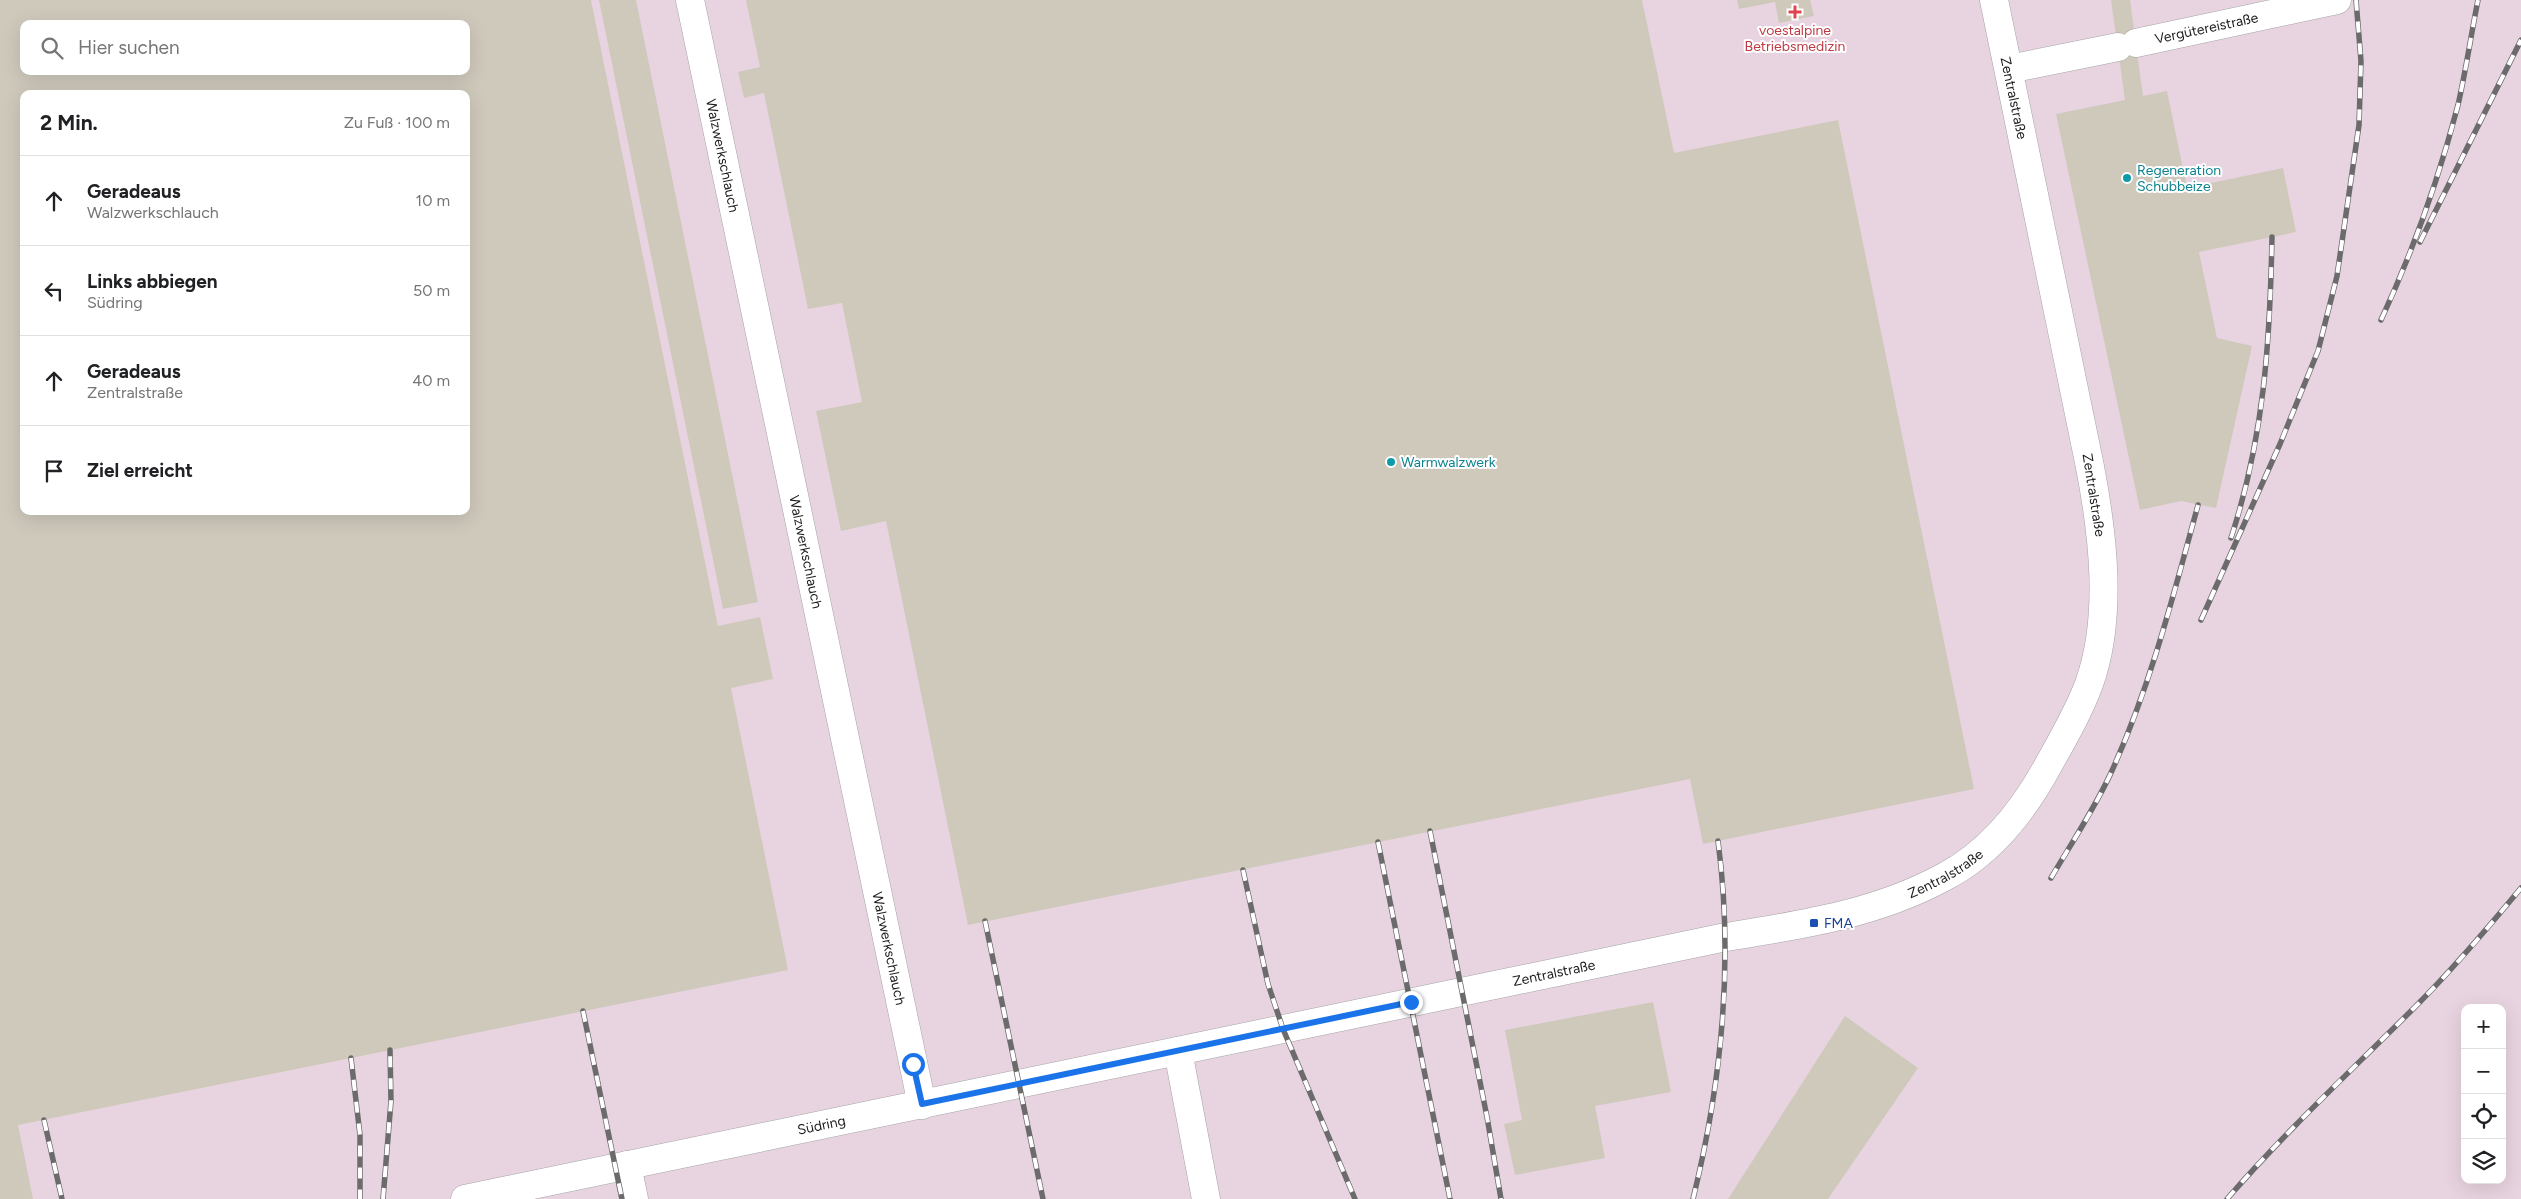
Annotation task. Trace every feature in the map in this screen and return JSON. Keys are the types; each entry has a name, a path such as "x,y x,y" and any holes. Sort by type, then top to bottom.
{"street":[{"name":"Walzwerkschlauch","path":"690,0 922,1104"},
{"name":"Zentralstraße","path":"1178,1051 1726,937 1842,917 1902,897 1945,877 1980,854 2014,820 2039,782 2089,684 2098,648 2104,576 2100,517 1994,0"},
{"name":"Vergütereistraße","path":"2008,69 2337,0"},
{"name":"Südring","path":"465,1199 1178,1051"},
{"path":"1178,1051 1206,1199"},
{"path":"627,1165 634,1199"}],"shaded area":[{"path":"0,0 2521,0 2521,1199 0,1199"}],"building":[{"path":"0,0 591,0 718,626 760,617 773,679 731,688 788,970 18,1125 33,1199 0,1199"},
{"path":"599,0 636,0 758,602 723,609"},
{"name":"Warmwalzwerk","path":"746,0 1642,0 1674,153 1838,120 1974,789 1703,844 1690,779 968,925 886,521 841,531 816,411 862,402 842,303 808,309 764,93 744,98 738,72 760,67"},
{"name":"voestalpine Betriebsmedizin","path":"1737,0 1810,0 1814,16 1779,23 1775,2 1739,9"},
{"path":"2111,0 2130,0 2143,96 2167,91 2187,188 2283,168 2296,232 2199,252 2217,338 2252,346 2216,508 2181,501 2140,510 2056,114 2125,100"},
{"path":"1653,1002 1671,1092 1595,1106 1605,1158 1515,1175 1504,1124 1522,1120 1505,1030"},
{"path":"1845,1016 1918,1068 1828,1199 1728,1199"}],"railway":[{"path":"2201,620 2280,444 2318,351 2337,276 2359,125 2361,61 2356,0"},
{"path":"2381,320 2414,241 2442,160 2464,79 2478,0"},
{"path":"2420,242 2521,40"},
{"path":"2231,538 2251,463 2258,426 2267,352 2272,237"},
{"path":"2051,878 2096,802 2124,742 2160,642 2198,505"},
{"path":"1430,831 1487,1117 1501,1199"},
{"path":"1693,1199 1711,1110 1718,1066 1722,1021 1725,931 1718,841"},
{"path":"1378,842 1450,1199"},
{"path":"1243,870 1268,984 1283,1029 1355,1199"},
{"path":"2227,1199 2296,1125 2443,978 2521,888"},
{"path":"985,921 1043,1199"},
{"path":"583,1011 622,1199"},
{"path":"383,1199 391,1101 390,1050"},
{"path":"351,1058 360,1135 360,1199"},
{"path":"44,1120 62,1199"}],"place":[{"name":"voestalpine Betriebsmedizin","path":"1795,12"},
{"name":"Regeneration Schubbeize","path":"2127,178"},
{"name":"Warmwalzwerk","path":"1391,462"},
{"name":"FMA","path":"1814,923"}],"route":[{"path":"913,1064 922,1104 1411,1002"}]}
